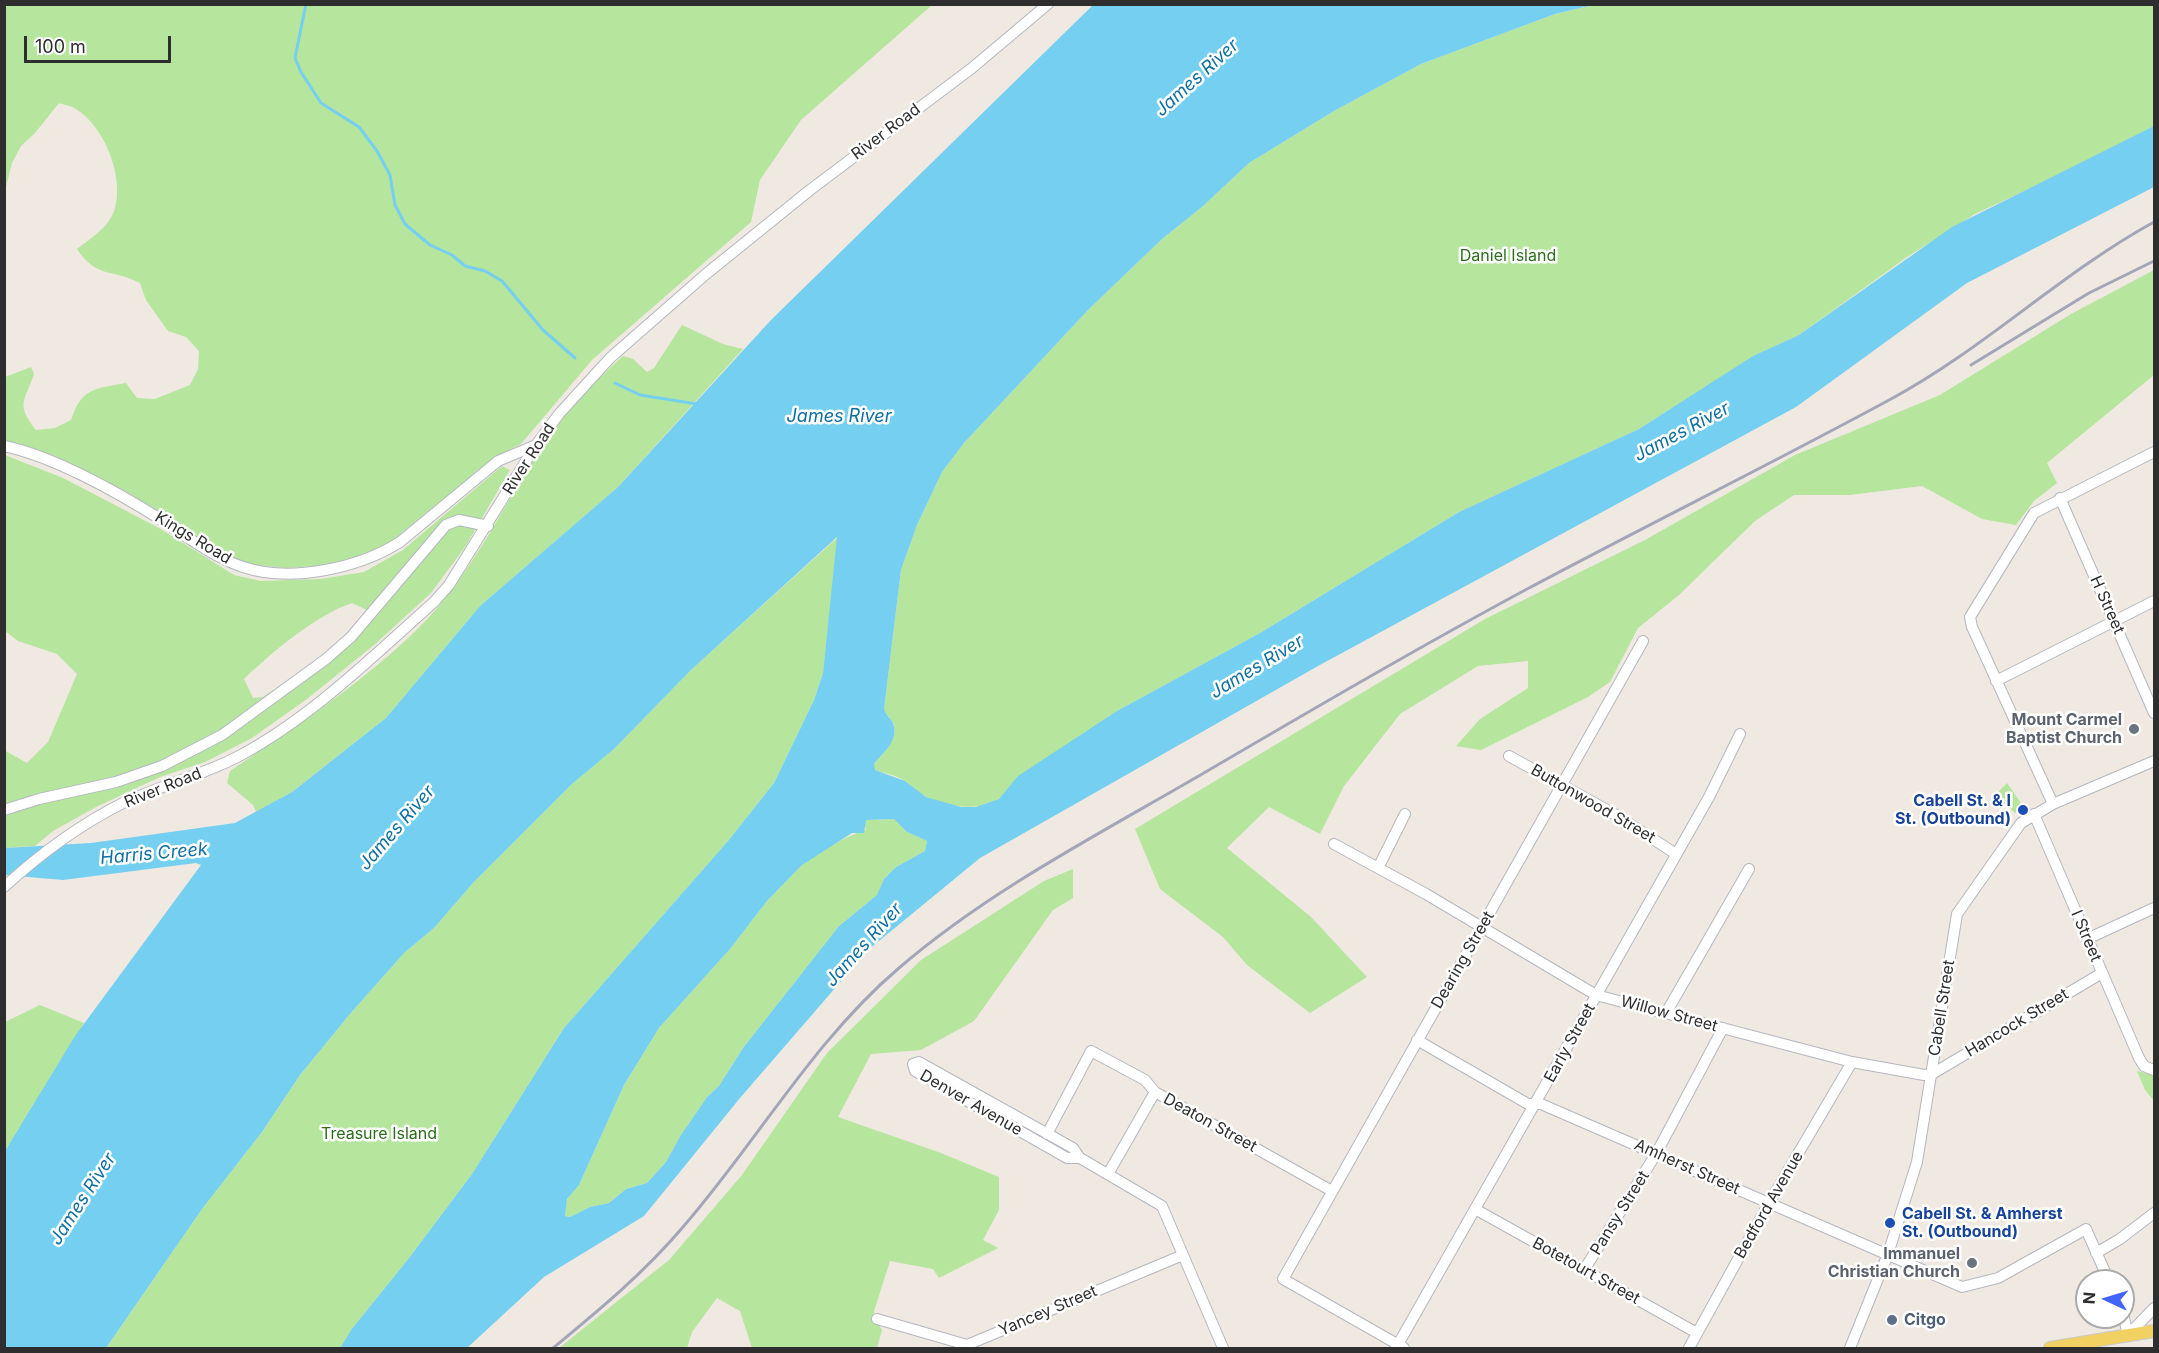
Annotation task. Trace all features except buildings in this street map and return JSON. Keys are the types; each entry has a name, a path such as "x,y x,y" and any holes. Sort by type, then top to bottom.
{"main road":[{"path":"2050,1348 2154,1331"}],"street":[{"name":"River Road","path":"7,884 79,830 123,803 240,756 297,718 434,602 463,566 536,445 583,385 655,317 810,190 972,68 1048,4"},
{"name":"Kings Road","path":"4,446 109,488 231,562 260,571 286,573 353,565 385,552 409,535 498,461 536,445"},
{"path":"2053,804 1996,681 1970,617 2034,513 2154,452"},
{"name":"H Street","path":"2060,498 2154,713"},
{"path":"4,810 125,778 180,757 222,735 326,659 351,637 446,525 459,520 488,526"},
{"path":"1996,681 2154,601"},
{"name":"Dearing Street","path":"1399,1347 1283,1280 1643,641"},
{"name":"Early Street","path":"1399,1347 1676,854 1740,734"},
{"name":"Buttonwood Street","path":"1509,756 1563,785 1676,854"},
{"name":"Cabell Street","path":"1850,1348 1888,1254 1917,1162 1957,914 2021,823 2053,804 2154,761"},
{"path":"1378,868 1405,814"},
{"name":"I Street","path":"2034,814 2139,1058 2144,1066 2154,1070"},
{"name":"Willow Street","path":"1334,844 1482,927 1596,995 1852,1062 1924,1075 1932,1074"},
{"path":"1666,1013 1749,869"},
{"path":"2087,939 2154,908"},
{"name":"Hancock Street","path":"1932,1074 2102,973"},
{"name":"Pansy Street","path":"1584,1270 1656,1154 1723,1028"},
{"name":"Amherst Street","path":"1417,1040 1528,1104 1541,1104 1962,1287 1998,1278 2086,1229 2096,1253"},
{"name":"Deaton Street","path":"1047,1134 1091,1052 1144,1080 1155,1092 1332,1191"},
{"name":"Denver Avenue","path":"1080,1158 1067,1158 915,1071 913,1064 919,1062 1073,1148 1080,1158 1162,1206 1223,1348"},
{"name":"Bedford Avenue","path":"1689,1348 1769,1203 1852,1062"},
{"path":"1108,1174 1155,1092"},
{"name":"Botetourt Street","path":"1475,1209 1697,1334"},
{"path":"2103,1269 2096,1253 2120,1239 2154,1213"},
{"name":"Yancey Street","path":"877,1319 967,1345 1183,1255"},
{"path":"2128,1335 2154,1308"},
{"path":"2127,1329 2128,1335"}],"green space":[{"path":"5,5 932,5 801,120 760,180 751,222 592,360 521,444 495,457 383,548 330,565 286,568 246,564 203,542 111,484 69,465 5,442 5,377 31,367 34,374 24,402 26,414 36,430 55,428 71,420 80,401 91,391 126,383 137,398 155,399 190,385 198,369 199,351 186,337 168,331 146,300 140,283 98,269 91,265 77,249 109,221 113,215 117,196 117,182 110,154 96,128 86,117 74,108 59,103 35,133 21,146 12,163 5,191"},
{"name":"Daniel Island","path":"1593,5 2154,5 2154,126 2090,160 1975,214 1907,257 1799,335 1754,356 1639,429 1459,512 1260,633 1117,711 1011,785 1004,795 994,801 973,807 949,804 924,796 898,777 874,770 874,764 893,739 894,727 884,709 901,570 917,525 942,472 964,443 1088,310 1162,239 1202,207 1249,163 1334,111 1421,64 1555,14"},
{"path":"2154,270 2154,375 2047,463 2057,483 2034,501 2016,525 1982,519 1922,486 1850,495 1794,495 1755,521 1679,595 1638,628 1610,682 1588,697 1481,750 1456,746 1480,719 1528,688 1528,661 1478,666 1400,714 1344,786 1320,834 1269,807 1227,848 1311,917 1367,977 1310,1013 1247,965 1223,937 1160,889 1135,829 1485,619 1645,540 1795,455 1940,395 2071,314"},
{"path":"682,325 723,344 743,349 618,487 480,606 386,718 292,792 256,812 253,805 227,783 230,771 339,695 416,631 455,586 544,445 575,404 623,356 633,359 647,372 654,368"},
{"path":"5,455 63,478 159,528 234,575 261,581 321,579 364,572 403,550 502,466 510,470 465,547 431,593 374,645 307,699 252,738 205,762 160,777 96,807 53,831 35,846 5,848 4,750 27,763 48,742 77,674 57,654 18,641 5,631","holes":["352,603 369,611 330,652 263,697 253,698 244,679 295,635 324,616"]},
{"name":"Treasure Island","path":"838,537 823,673 814,700 774,783 728,841 564,1028 472,1174 351,1330 340,1348 106,1348 202,1209 262,1132 300,1075 404,953 434,928 473,883 572,784 614,749 691,670"},
{"path":"2007,783 2023,806 2015,813 1995,795"},
{"path":"894,819 907,832 927,841 925,851 896,867 884,879 877,895 839,926 743,1048 719,1086 707,1097 681,1135 666,1162 647,1183 626,1189 609,1203 590,1207 570,1217 565,1216 567,1199 579,1185 624,1085 659,1028 730,949 767,901 802,865 828,846 866,829 864,825 866,820"},
{"path":"1073,869 1073,898 1053,910 974,1021 921,1050 871,1054 838,1117 941,1153 999,1177 999,1210 983,1240 998,1248 939,1278 933,1269 890,1261 874,1311 882,1330 877,1348 752,1348 740,1311 717,1298 692,1332 687,1348 559,1348 669,1260 742,1175 827,1053 921,960 1044,881"},
{"path":"40,1005 84,1023 5,1151 5,1022"},
{"path":"2137,1071 2154,1075 2154,1101 2145,1090"}],"water":[{"name":"James River","path":"1093,5 1593,5 1555,14 1421,64 1334,111 1249,163 1202,207 1162,239 1088,310 964,443 942,472 917,525 901,570 884,709 892,721 894,734 890,745 874,764 875,770 905,781 926,797 961,807 976,807 999,799 1018,776 1117,711 1260,633 1459,512 1639,429 1753,356 1799,335 1952,227 2154,126 2154,187 1967,283 1796,407 1318,666 980,858 868,950 740,1098 644,1216 544,1277 467,1348 340,1348 351,1330 472,1174 564,1028 728,841 774,783 814,700 823,673 837,537 691,670 614,749 572,784 473,883 434,928 404,953 300,1075 262,1132 202,1209 106,1348 5,1348 5,1151 75,1036 201,865 196,863 63,880 5,875 5,848 91,843 235,823 292,792 386,718 480,606 618,487 771,320","holes":["894,819 907,832 927,841 925,851 896,867 884,879 877,895 839,926 743,1048 719,1086 707,1097 666,1162 647,1183 626,1189 609,1203 590,1207 570,1217 565,1216 567,1199 579,1185 624,1085 659,1028 730,949 767,901 802,865 852,833 864,833 866,820"]}],"waterway":[{"path":"306,4 295,58 301,72 321,103 359,127 377,151 390,175 395,205 405,224 430,245 452,255 465,266 485,271 502,281 543,330 575,358"},
{"path":"615,383 640,395 697,404"}],"railway":[{"path":"553,1348 621,1290 668,1244 710,1194 839,1027 899,968 972,912 1090,838 1448,632 1891,399 1958,357 2087,264 2154,222"},
{"path":"1971,365 2089,293 2154,261"}],"place":[{"name":"Mount Carmel Baptist Church","path":"2134,729"},
{"name":"Cabell St. & I St. (Outbound)","path":"2023,810"},
{"name":"Cabell St. & Amherst St. (Outbound)","path":"1890,1223"},
{"name":"Immanuel Christian Church","path":"1972,1263"},
{"name":"Citgo","path":"1892,1320"}],"water label":[{"name":"Harris Creek","path":"154,854"}]}
